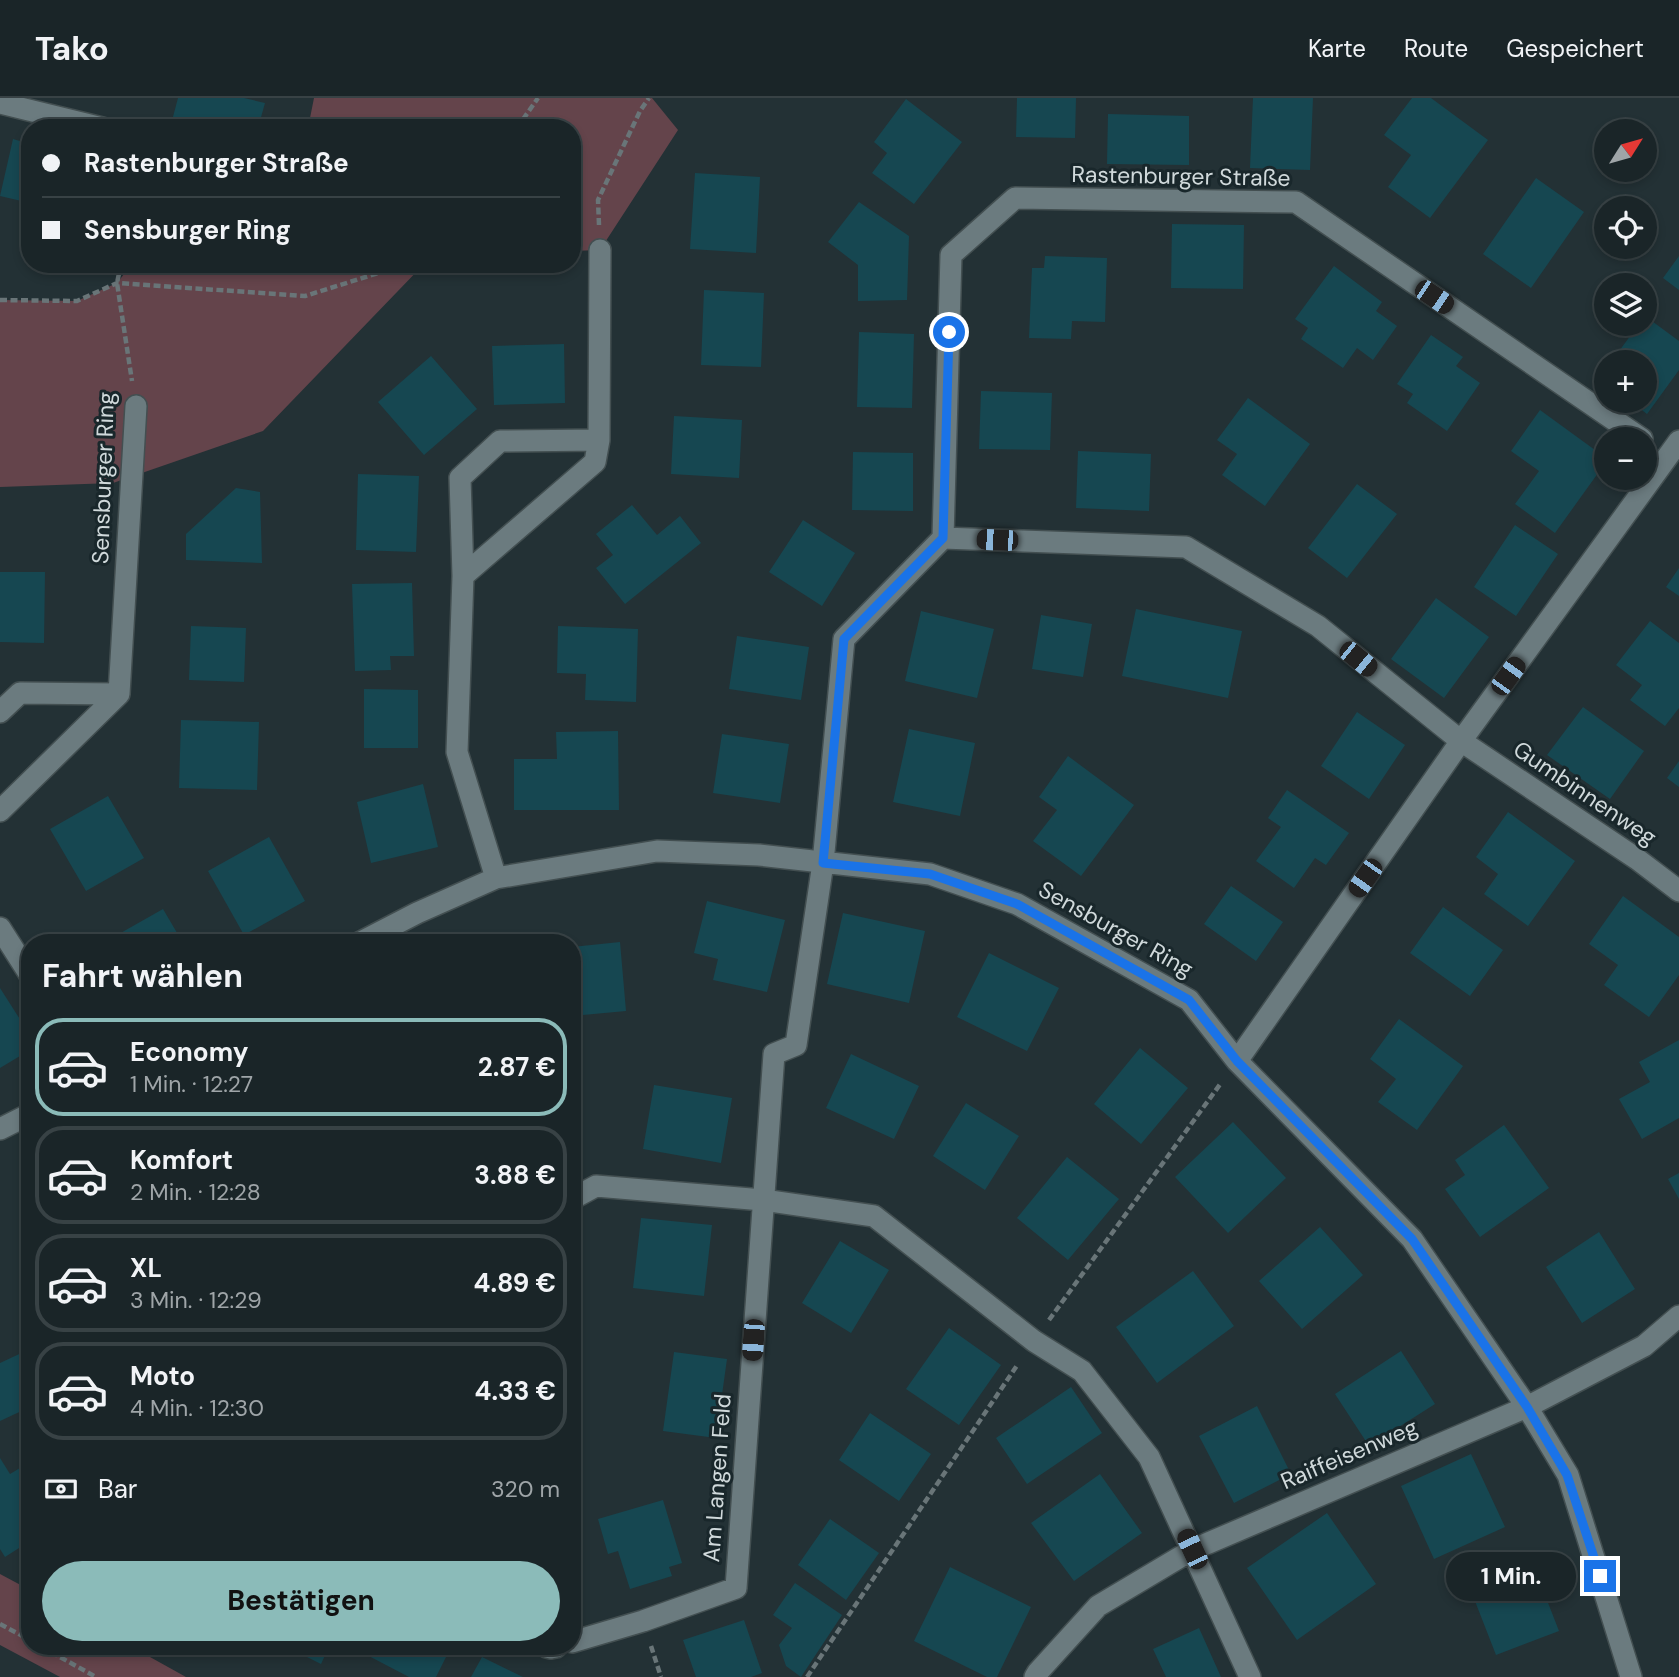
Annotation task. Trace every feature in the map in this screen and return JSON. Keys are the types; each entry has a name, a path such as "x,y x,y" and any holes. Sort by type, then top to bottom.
{"street":[{"path":"0,103 65,119"},
{"name":"Rastenburger Straße","path":"943,538 951,255 1015,198 1296,202 1624,427"},
{"path":"463,576 594,462 599,440 600,250"},
{"name":"Sensburger Ring","path":"120,694 136,407"},
{"path":"496,878 457,752 463,576 460,478 500,442 599,440"},
{"name":"Rastenburger Straße","path":"1657,446 1675,454"},
{"path":"1237,1061 1461,741 1675,454"},
{"path":"823,863 844,639 943,538 1186,547 1318,626 1461,741"},
{"path":"0,712 20,692 120,694"},
{"path":"0,811 120,694"},
{"name":"Gumbinnenweg","path":"1461,741 1637,859 1679,891"},
{"name":"Sensburger Ring","path":"376,934 496,878 657,851 759,855 930,874 1017,904 1189,1000 1237,1061 1412,1239 1527,1407 1567,1475 1631,1677"},
{"name":"Am Langen Feld","path":"581,1639 736,1588 774,1054 796,1045 823,863"},
{"path":"0,928 21,961"},
{"path":"0,1129 21,1118"},
{"path":"581,1194 596,1185 763,1200 874,1216 1034,1341 1082,1371 1149,1457 1250,1677"},
{"path":"1527,1407 1644,1346 1679,1316"},
{"name":"Raiffeisenweg","path":"1035,1677 1098,1606 1192,1549 1527,1407"}],"path":[{"path":"523,119 538,98"},
{"path":"600,250 598,200 640,111 649,98"},
{"name":"Sensburger Ring","path":"119,273 117,283 136,407"},
{"path":"0,300 76,301 117,283 305,296 378,273"},
{"path":"0,1624 21,1635"},
{"path":"56,1655 96,1677"}],"shaded area":[{"path":"314,98 652,98 678,130 600,250 581,251 581,119 310,119"},
{"path":"125,273 415,273 263,431 113,483 0,487 0,300 77,301 117,283"},
{"path":"0,1574 21,1585 21,1655 146,1655 186,1677 60,1677 0,1645"}],"building":[{"path":"178,98 244,98 265,103 261,119 172,119"},
{"path":"1017,98 1076,98 1075,138 1016,137"},
{"path":"1253,98 1313,98 1310,170 1250,168"},
{"path":"1412,98 1431,98 1488,140 1430,218 1388,187 1411,155 1384,135"},
{"path":"906,99 962,142 914,204 872,173 887,153 874,142"},
{"path":"1108,114 1189,116 1189,165 1107,164"},
{"path":"13,139 21,141 21,201 0,196"},
{"path":"695,173 760,177 756,253 690,249"},
{"path":"1536,178 1584,212 1531,288 1483,254"},
{"path":"859,202 909,236 907,300 858,301 858,265 828,242"},
{"path":"1172,224 1244,225 1243,289 1171,288"},
{"path":"1045,256 1107,258 1105,322 1072,321 1071,339 1029,338 1032,268 1044,268"},
{"path":"1679,256 1679,290 1663,278"},
{"path":"1334,266 1382,302 1376,311 1397,326 1373,360 1357,348 1343,368 1301,339 1308,328 1295,319"},
{"path":"704,290 764,293 761,367 701,365"},
{"path":"1657,325 1679,341 1679,370 1657,400 1657,350 1620,350 1630,336 1657,336"},
{"path":"859,332 914,334 912,408 857,407"},
{"path":"1431,335 1463,357 1456,366 1480,383 1447,431 1407,403 1413,394 1397,384"},
{"path":"564,344 565,403 494,405 492,346"},
{"path":"431,356 477,409 424,455 378,402"},
{"path":"981,391 1052,393 1050,450 979,449"},
{"path":"1248,398 1310,444 1265,506 1222,475 1237,454 1217,440"},
{"path":"1540,410 1594,449 1594,479 1555,533 1515,504 1539,471 1511,451"},
{"path":"674,416 742,420 739,478 671,474"},
{"path":"1078,451 1151,454 1149,511 1076,508"},
{"path":"853,452 913,453 913,511 852,510"},
{"path":"358,474 419,476 416,552 356,550"},
{"path":"1357,484 1397,514 1347,578 1308,548"},
{"path":"236,488 260,492 262,563 186,560 186,534"},
{"path":"632,505 657,535 680,516 701,543 625,604 596,568 613,555 596,534"},
{"path":"803,520 855,553 822,606 769,572"},
{"path":"1515,525 1558,554 1516,616 1474,587"},
{"path":"1679,568 1679,596 1666,587"},
{"path":"0,572 45,572 44,643 0,642"},
{"path":"412,583 414,656 390,656 391,670 355,671 352,584"},
{"path":"1436,598 1489,637 1444,698 1391,659"},
{"path":"1136,609 1242,631 1228,698 1122,676"},
{"path":"921,611 994,629 977,698 905,681"},
{"path":"1041,615 1092,624 1083,677 1032,669"},
{"path":"1650,621 1679,643 1679,708 1665,726 1630,700 1642,685 1616,665"},
{"path":"191,626 246,628 244,682 189,680"},
{"path":"558,626 638,629 636,702 585,700 586,674 557,673"},
{"path":"737,636 809,647 801,700 729,689"},
{"path":"364,689 418,690 418,748 364,748"},
{"path":"1583,707 1644,751 1610,799 1547,755"},
{"path":"1357,712 1405,745 1369,799 1321,766"},
{"path":"181,720 259,722 257,790 179,788"},
{"path":"909,729 975,743 960,816 893,802"},
{"path":"618,731 619,810 514,810 514,759 557,759 556,732"},
{"path":"722,734 789,744 780,803 713,793"},
{"path":"1068,756 1134,805 1081,876 1033,841 1057,810 1039,797"},
{"path":"1679,761 1679,787 1667,778"},
{"path":"423,784 438,847 371,863 357,802"},
{"path":"1287,790 1349,833 1326,865 1315,858 1294,888 1256,861 1281,827 1268,818"},
{"path":"108,796 144,858 86,891 50,829"},
{"path":"1508,812 1575,861 1528,926 1484,894 1498,874 1476,857"},
{"path":"269,837 305,901 243,934 208,871"},
{"path":"1231,886 1283,922 1256,961 1204,924"},
{"path":"1623,896 1679,937 1679,975 1649,1017 1604,985 1618,965 1589,944"},
{"path":"707,901 785,920 767,992 713,980 718,959 694,953"},
{"path":"1443,907 1503,950 1470,996 1410,953"},
{"path":"163,909 178,934 119,934"},
{"path":"843,913 925,931 909,1003 827,984"},
{"path":"620,942 626,1011 581,1015 581,946"},
{"path":"989,953 1059,988 1027,1051 957,1017"},
{"path":"0,988 21,1021 21,1055 0,1068"},
{"path":"1399,1019 1463,1066 1417,1130 1378,1102 1396,1079 1370,1059"},
{"path":"1679,1040 1679,1118 1642,1139 1619,1099 1650,1082 1639,1062"},
{"path":"1140,1048 1188,1088 1141,1144 1094,1104"},
{"path":"851,1054 919,1086 894,1139 826,1108"},
{"path":"654,1085 732,1098 721,1163 643,1149"},
{"path":"966,1103 1019,1136 985,1190 933,1156"},
{"path":"1233,1122 1286,1178 1228,1233 1175,1177"},
{"path":"1504,1125 1549,1188 1480,1237 1445,1189 1465,1175 1455,1160"},
{"path":"1067,1157 1119,1199 1068,1260 1017,1218"},
{"path":"1679,1173 1679,1199 1668,1179"},
{"path":"641,1218 712,1225 704,1296 633,1288"},
{"path":"1320,1227 1363,1275 1302,1329 1259,1281"},
{"path":"1599,1232 1635,1289 1582,1323 1546,1267"},
{"path":"840,1241 889,1270 851,1333 802,1303"},
{"path":"1193,1271 1234,1326 1157,1383 1116,1327"},
{"path":"949,1328 1001,1365 959,1425 906,1389"},
{"path":"1401,1351 1435,1404 1369,1446 1335,1394"},
{"path":"674,1352 727,1359 716,1438 663,1431"},
{"path":"21,1353 21,1411 0,1421 0,1363"},
{"path":"1071,1387 1102,1433 1027,1484 996,1438"},
{"path":"1257,1406 1291,1474 1234,1503 1199,1436"},
{"path":"870,1413 931,1454 899,1501 839,1460"},
{"path":"1471,1454 1505,1527 1434,1559 1401,1486"},
{"path":"0,1458 10,1474 21,1467 21,1547 5,1557 0,1549"},
{"path":"1100,1474 1142,1533 1074,1581 1031,1523"},
{"path":"663,1500 682,1563 669,1567 672,1576 630,1589 618,1551 608,1554 598,1519"},
{"path":"1327,1513 1376,1584 1297,1640 1247,1568"},
{"path":"830,1519 879,1553 846,1600 798,1565"},
{"path":"1529,1554 1559,1631 1496,1655 1466,1578"},
{"path":"950,1567 1031,1607 997,1677 987,1677 914,1641"},
{"path":"795,1583 842,1615 801,1677 786,1666 779,1645 792,1628 773,1615"},
{"path":"744,1620 762,1673 751,1677 696,1677 683,1640"},
{"path":"1199,1628 1221,1677 1166,1677 1153,1649"},
{"path":"303,1655 325,1655 321,1664"},
{"path":"367,1655 447,1655 436,1677 409,1677"},
{"path":"482,1657 523,1677 471,1677"}],"route":[{"path":"949,332 943,538 844,639 823,863 930,874 1017,904 1189,1000 1237,1061 1412,1239 1527,1407 1567,1475 1600,1576"}]}
